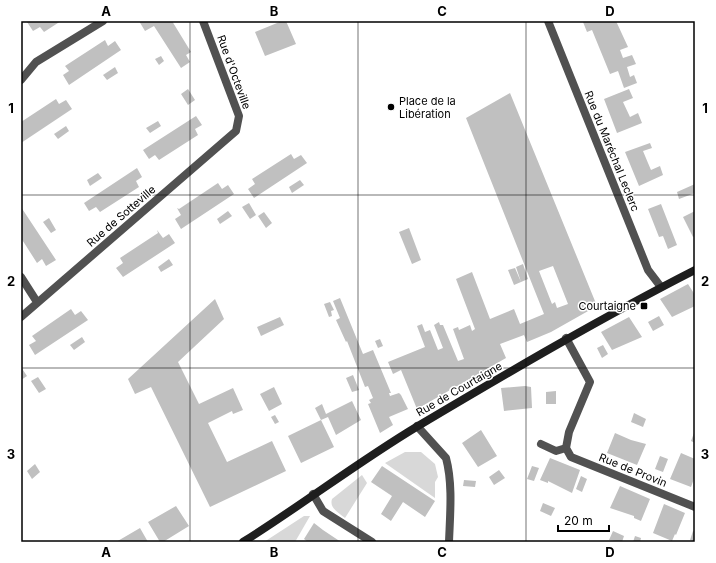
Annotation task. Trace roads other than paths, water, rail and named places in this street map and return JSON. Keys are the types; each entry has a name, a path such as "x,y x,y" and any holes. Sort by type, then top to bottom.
{"street":[{"path":"21,80 36,62 103,21"},
{"name":"Rue d'Octeville","path":"204,21 239,116 236,131"},
{"name":"Rue du Maréchal Leclerc","path":"548,21 648,270 661,287"},
{"name":"Rue de Sotteville","path":"21,318 236,131"},
{"name":"Rue de Courtaigne","path":"243,542 417,426 566,338 695,270"},
{"path":"21,277 38,302"},
{"path":"541,444 556,451 566,448 569,432 590,382 566,338"},
{"path":"417,426 446,458 451,499 449,542"},
{"name":"Rue de Provin","path":"566,448 571,457 695,507"},
{"path":"313,494 323,511 372,542"}],"place":[{"name":"Place de la Libération","path":"391,107"},
{"name":"Courtaigne","path":"644,306"}]}
